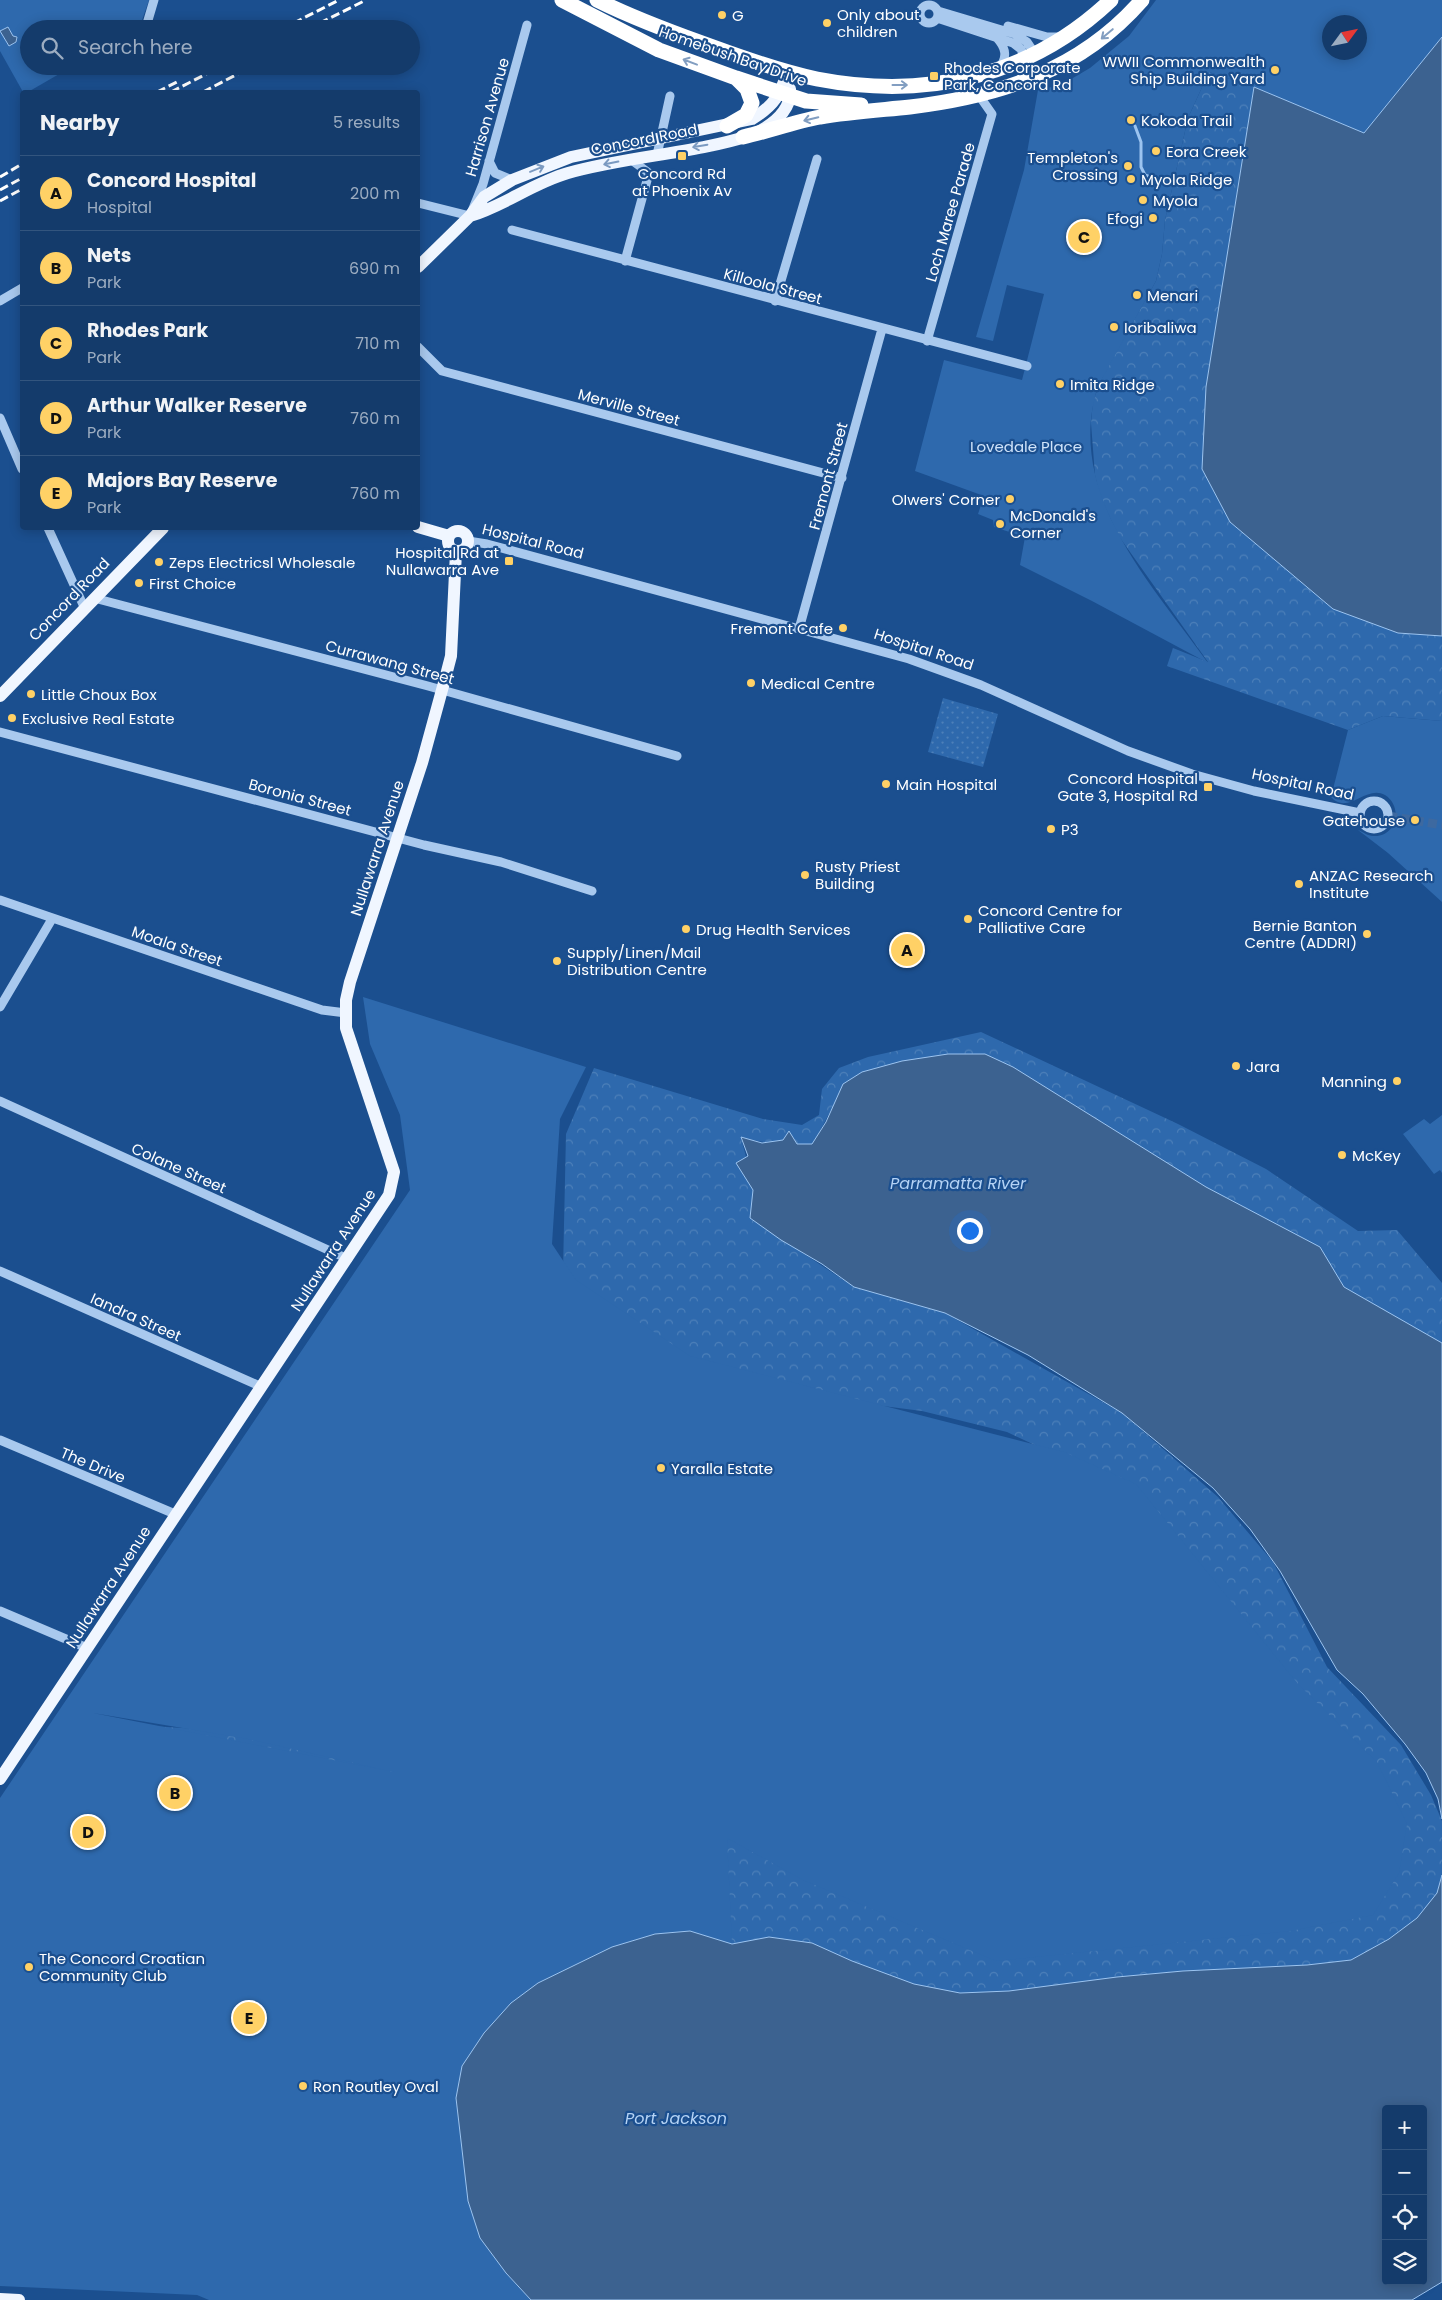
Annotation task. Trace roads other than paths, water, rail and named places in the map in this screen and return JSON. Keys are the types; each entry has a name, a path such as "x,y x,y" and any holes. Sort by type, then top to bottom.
{"highway":[{"name":"Homebush Bay Drive","path":"562,0 659,50 786,96 828,104 903,108"},
{"name":"Homebush Bay Drive","path":"597,0 697,42 788,71"},
{"path":"788,71 817,79 878,86 945,83 997,70 1030,56 1068,34 1111,0"},
{"path":"743,137 819,117 903,108 978,94 1037,77 1063,65 1104,37 1142,0"},
{"path":"1030,56 1037,77"},
{"path":"727,126 746,115 752,103 747,89 736,78"}],"main road":[{"path":"786,96 788,71"},
{"name":"Concord Road","path":"420,265 470,216 484,197 512,180 571,157 744,122 759,115 786,96 788,107 779,118 758,132 743,137 630,159 566,174 522,192 490,210 470,216"},
{"path":"420,528 449,536"},
{"name":"Concord Road","path":"0,696 161,530"},
{"path":"454,531 461,531 466,535 468,542 465,550 456,552 448,546 449,536 454,531"},
{"name":"Nullawarra Avenue","path":"0,1778 389,1195 394,1172 346,1028 346,1000 350,982 422,763 451,656 456,552"},
{"path":"0,2299 19,2300"}],"street":[{"path":"148,20 154,0"},
{"path":"1030,56 1018,46 937,15 971,21 999,23 1046,37 1068,34"},
{"path":"971,21 1015,34 1028,42 1030,56"},
{"name":"Harrison Avenue","path":"470,216 483,184 527,25"},
{"path":"996,38 1003,46 1006,54 1004,63 997,70"},
{"name":"Loch Maree Parade","path":"927,341 992,114 978,94"},
{"path":"657,155 670,96"},
{"path":"775,301 817,158"},
{"path":"625,261 649,173 630,159"},
{"path":"489,160 495,172 512,180"},
{"path":"420,204 470,216"},
{"name":"Killoola Street","path":"512,230 1027,366"},
{"path":"0,301 20,289"},
{"name":"Fremont Street","path":"799,629 882,329"},
{"name":"Merville Street","path":"420,349 442,371 842,478"},
{"path":"0,418 20,464"},
{"path":"49,530 85,609"},
{"name":"Hospital Road","path":"468,542 496,547 909,659 948,672 1128,750 1201,777 1254,791 1360,814"},
{"name":"Currawang Street","path":"94,598 442,690 677,756"},
{"name":"Boronia Street","path":"0,732 398,838 501,862 592,890"},
{"name":"Moala Street","path":"0,900 326,1011 346,1013"},
{"path":"0,1007 52,919"},
{"name":"Colane Street","path":"0,1101 348,1259"},
{"name":"Iandra Street","path":"0,1271 262,1388"},
{"name":"The Drive","path":"0,1440 175,1514"},
{"path":"0,1611 87,1648"}],"water":[{"path":"8,27 13,36 17,37 16,42 9,46 0,31"},
{"path":"1442,37 1442,636 1398,633 1333,609 1230,522 1202,469 1206,387 1254,87 1364,133"},
{"name":"Parramatta River","path":"948,1054 985,1054 1013,1067 1206,1187 1320,1247 1344,1287 1442,1343 1442,1819 1438,1799 1426,1773 1405,1744 1363,1694 1337,1670 1280,1571 1250,1529 1213,1488 1122,1413 1028,1355 945,1313 854,1287 750,1218 753,1190 736,1163 748,1156 741,1137 762,1143 783,1140 789,1131 797,1144 812,1144 826,1122 843,1084 862,1072 902,1061"},
{"name":"Port Jackson","path":"1442,1875 1442,2282 1412,2300 531,2300 506,2273 480,2238 468,2201 456,2098 462,2066 484,2033 511,2003 538,1983 612,1947 655,1934 690,1931 732,1944 769,1937 812,1943 852,1961 914,1984 960,1993 1009,1991 1117,1977 1183,1971 1307,1965 1351,1960 1389,1939 1417,1918 1437,1893"}],"waterway":[{"path":"1135,126 1141,142 1141,167 1145,175 1168,184"}],"tunnel":[{"path":"1388,816 1442,825"}],"railway":[{"path":"300,20 339,0"},
{"path":"326,20 366,0"},
{"path":"175,90 204,75"},
{"path":"207,90 236,75"},
{"path":"161,90 177,82"},
{"path":"0,177 20,165"},
{"path":"0,190 20,179"},
{"path":"0,201 20,190"}],"place":[{"name":"G","path":"722,15"},
{"name":"Only about children","path":"827,23"},
{"name":"WWII Commonwealth Ship Building Yard","path":"1275,70"},
{"name":"Rhodes Corporate Park, Concord Rd","path":"934,76"},
{"name":"Kokoda Trail","path":"1131,120"},
{"name":"Eora Creek","path":"1156,151"},
{"name":"Concord Rd at Phoenix Av","path":"682,156"},
{"name":"Templeton's Crossing","path":"1128,166"},
{"name":"Myola Ridge","path":"1131,179"},
{"name":"Myola","path":"1143,200"},
{"name":"Efogi","path":"1153,218"},
{"name":"Rhodes Park","path":"1084,237"},
{"name":"Menari","path":"1137,295"},
{"name":"Ioribaliwa","path":"1114,327"},
{"name":"Imita Ridge","path":"1060,384"},
{"name":"OIwers' Corner","path":"1010,499"},
{"name":"McDonald's Corner","path":"1000,524"},
{"name":"Hospital Rd at Nullawarra Ave","path":"509,561"},
{"name":"Zeps Electricsl Wholesale","path":"159,562"},
{"name":"First Choice","path":"139,583"},
{"name":"Fremont Cafe","path":"843,628"},
{"name":"Medical Centre","path":"751,683"},
{"name":"Little Choux Box","path":"31,694"},
{"name":"Exclusive Real Estate","path":"12,718"},
{"name":"Main Hospital","path":"886,784"},
{"name":"Concord Hospital Gate 3, Hospital Rd","path":"1208,787"},
{"name":"Gatehouse","path":"1415,820"},
{"name":"P3","path":"1051,829"},
{"name":"Rusty Priest Building","path":"805,875"},
{"name":"ANZAC Research Institute","path":"1299,884"},
{"name":"Concord Centre for Palliative Care","path":"968,919"},
{"name":"Drug Health Services","path":"686,929"},
{"name":"Bernie Banton Centre (ADDRI)","path":"1367,934"},
{"name":"Concord Hospital","path":"907,950"},
{"name":"Supply/Linen/Mail Distribution Centre","path":"557,961"},
{"name":"Jara","path":"1236,1066"},
{"name":"Manning","path":"1397,1081"},
{"name":"McKey","path":"1342,1155"},
{"name":"Yaralla Estate","path":"661,1468"},
{"name":"Nets","path":"175,1793"},
{"name":"Arthur Walker Reserve","path":"88,1832"},
{"name":"The Concord Croatian Community Club","path":"29,1967"},
{"name":"Majors Bay Reserve","path":"249,2018"},
{"name":"Ron Routley Oval","path":"303,2086"}],"park label":[{"name":"Lovedale Place","path":"1026,446"}]}
